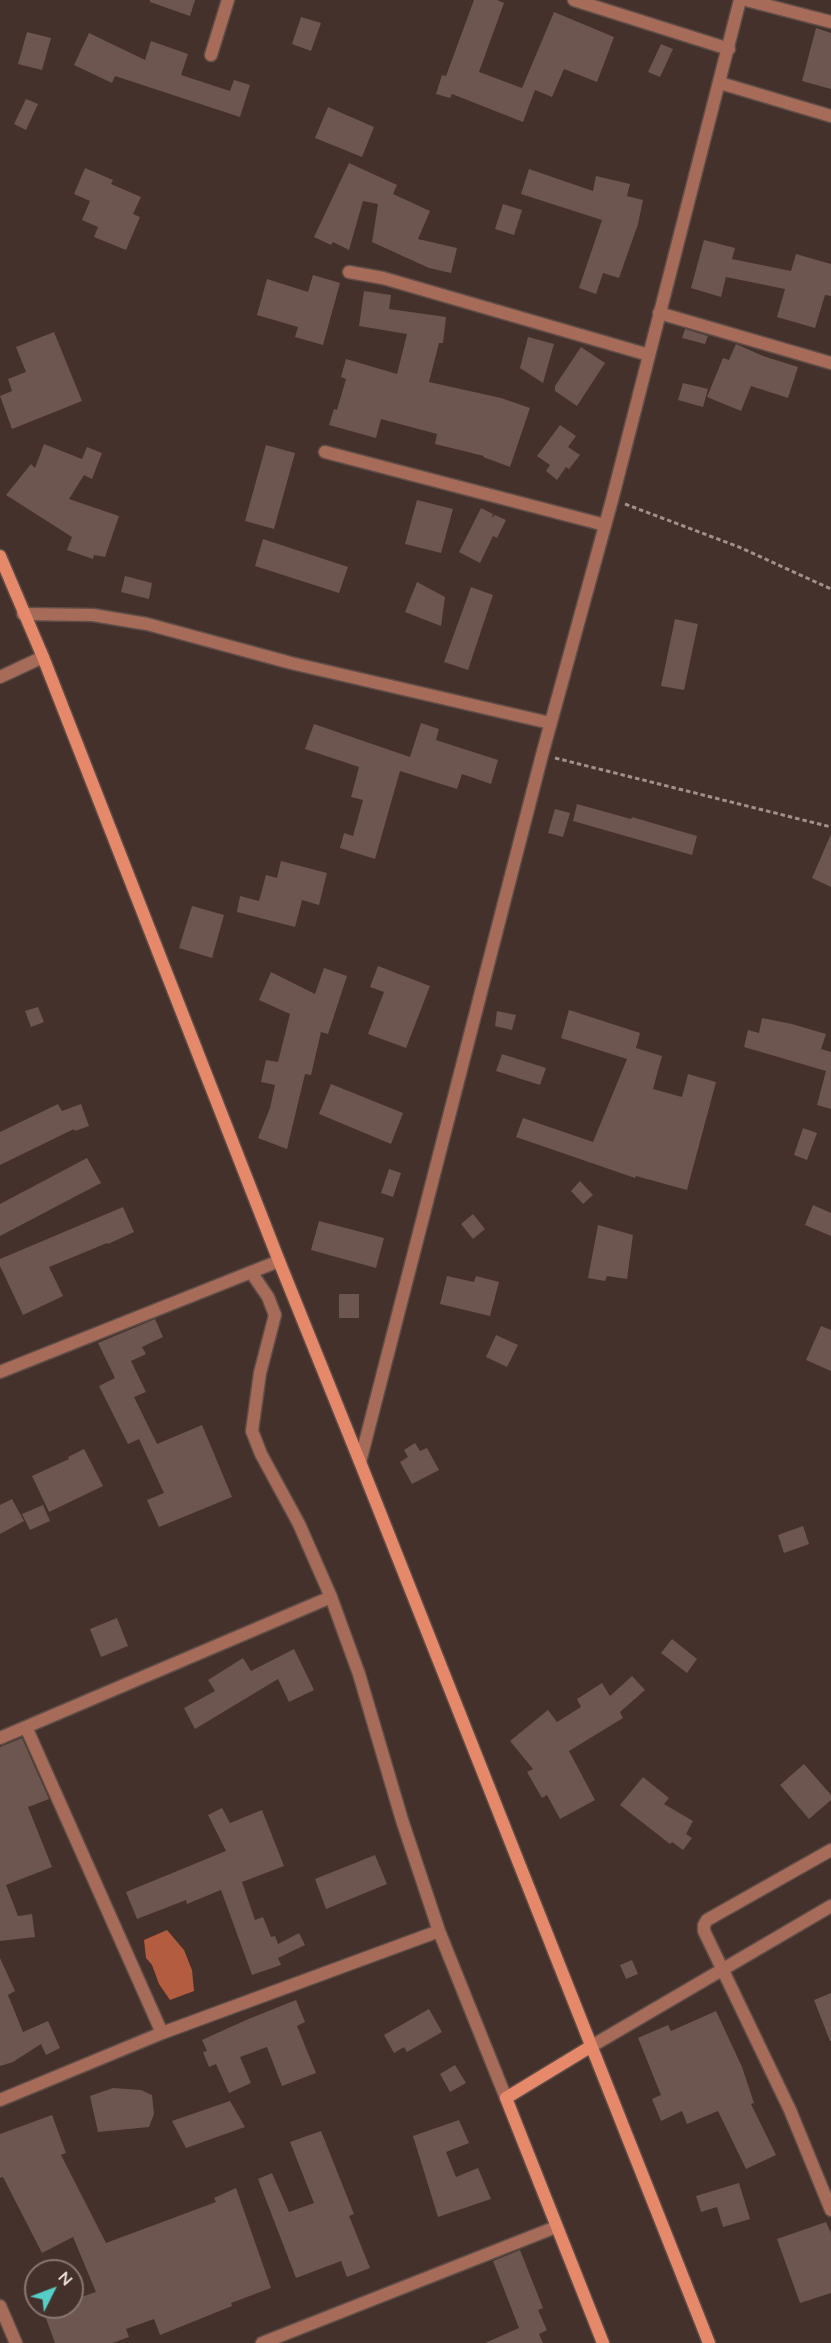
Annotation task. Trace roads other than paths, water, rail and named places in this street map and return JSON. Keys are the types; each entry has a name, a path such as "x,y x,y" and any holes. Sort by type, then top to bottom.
{"main road":[{"path":"0,556 43,657 279,1261 709,2343"},
{"path":"590,2047 506,2098 603,2343"}],"street":[{"path":"211,55 228,0"},
{"path":"574,0 729,49"},
{"path":"360,1462 550,723 612,500 740,0"},
{"path":"746,0 831,22"},
{"path":"720,83 831,116"},
{"path":"349,272 383,278 649,355"},
{"path":"659,313 831,363"},
{"path":"324,452 605,525"},
{"path":"23,614 93,615 147,624 291,663 550,723"},
{"path":"0,677 43,657"},
{"path":"0,1372 279,1261"},
{"path":"250,1272 268,1297 275,1316 260,1373 252,1431 261,1454 299,1524 331,1597 359,1674 402,1820 439,1932 506,2098"},
{"path":"0,1738 331,1597"},
{"path":"26,1728 162,2033"},
{"path":"831,1850 707,1920 704,1931 790,2110 831,2210"},
{"path":"590,2047 831,1906"},
{"path":"0,2100 162,2033 439,1932"},
{"path":"262,2343 556,2227"},
{"path":"0,2306 16,2343"}]}
